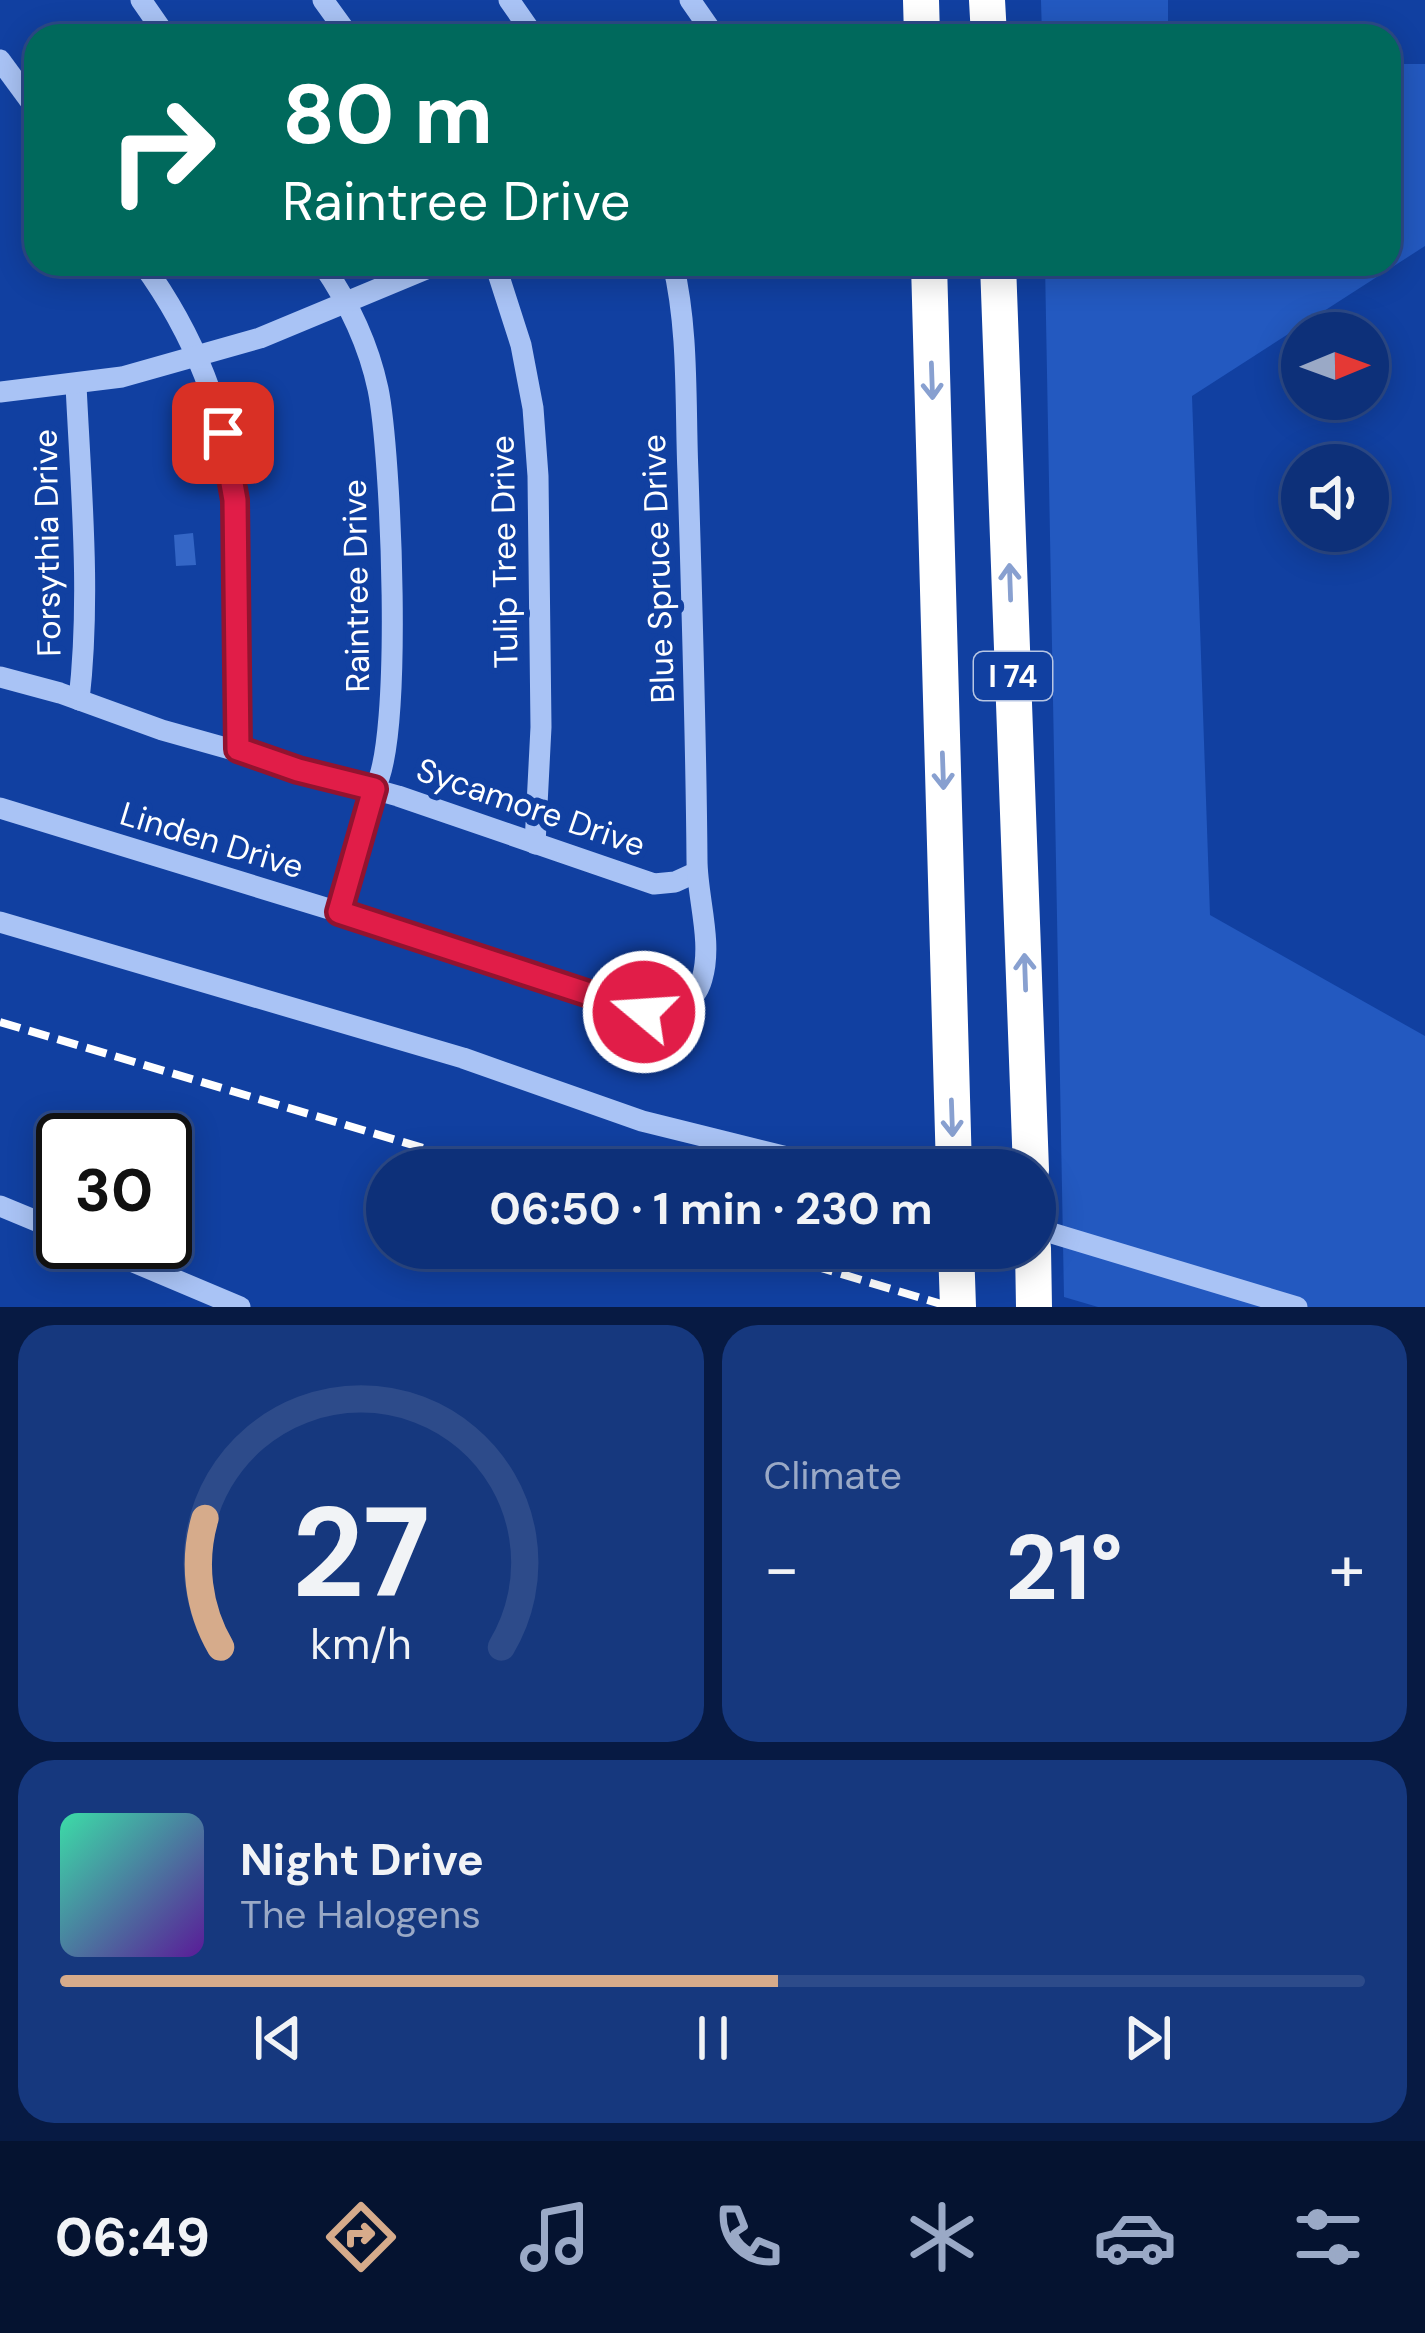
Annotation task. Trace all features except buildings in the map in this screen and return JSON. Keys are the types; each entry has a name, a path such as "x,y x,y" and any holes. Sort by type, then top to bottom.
{"highway":[{"name":"I 74","path":"928,276 953,1149"},
{"name":"I 74","path":"998,276 1030,1149"},
{"path":"957,1269 958,1307"},
{"path":"1033,1269 1034,1307"}],"street":[{"path":"0,60 24,93"},
{"path":"150,276 197,354 230,460 235,500 238,749"},
{"name":"Raintree Drive","path":"330,276 349,303 379,391 387,463 392,714 387,760 374,789 339,912"},
{"path":"0,392 122,376 260,338 411,276"},
{"name":"Tulip Tree Drive","path":"499,276 520,345 533,408 536,453 541,728 535,844"},
{"name":"Blue Spruce Drive","path":"676,276 684,377 697,872"},
{"name":"Forsythia Drive","path":"76,385 85,654 80,700"},
{"name":"Sycamore Drive","path":"0,677 162,730 374,789 655,884 697,872"},
{"name":"Linden Drive","path":"0,808 658,1013 680,1006 703,978 697,872"},
{"path":"0,922 463,1058 642,1120 757,1149"},
{"path":"0,1206 36,1221"},
{"path":"1056,1234 1297,1307"},
{"path":"150,1269 240,1307"}],"shaded area":[{"path":"1041,0 1168,0 1168,24 1042,24"},
{"path":"1401,64 1425,64 1425,246 1401,261"},
{"path":"1045,276 1378,276 1322,312 1281,312 1281,339 1192,396 1210,915 1425,1036 1425,1307 1098,1307 1064,1297"}],"railway":[{"path":"0,1022 426,1149"},
{"path":"825,1269 951,1307"}],"route":[{"path":"223,433 235,500 238,749 374,789 339,912 644,1012"}]}
